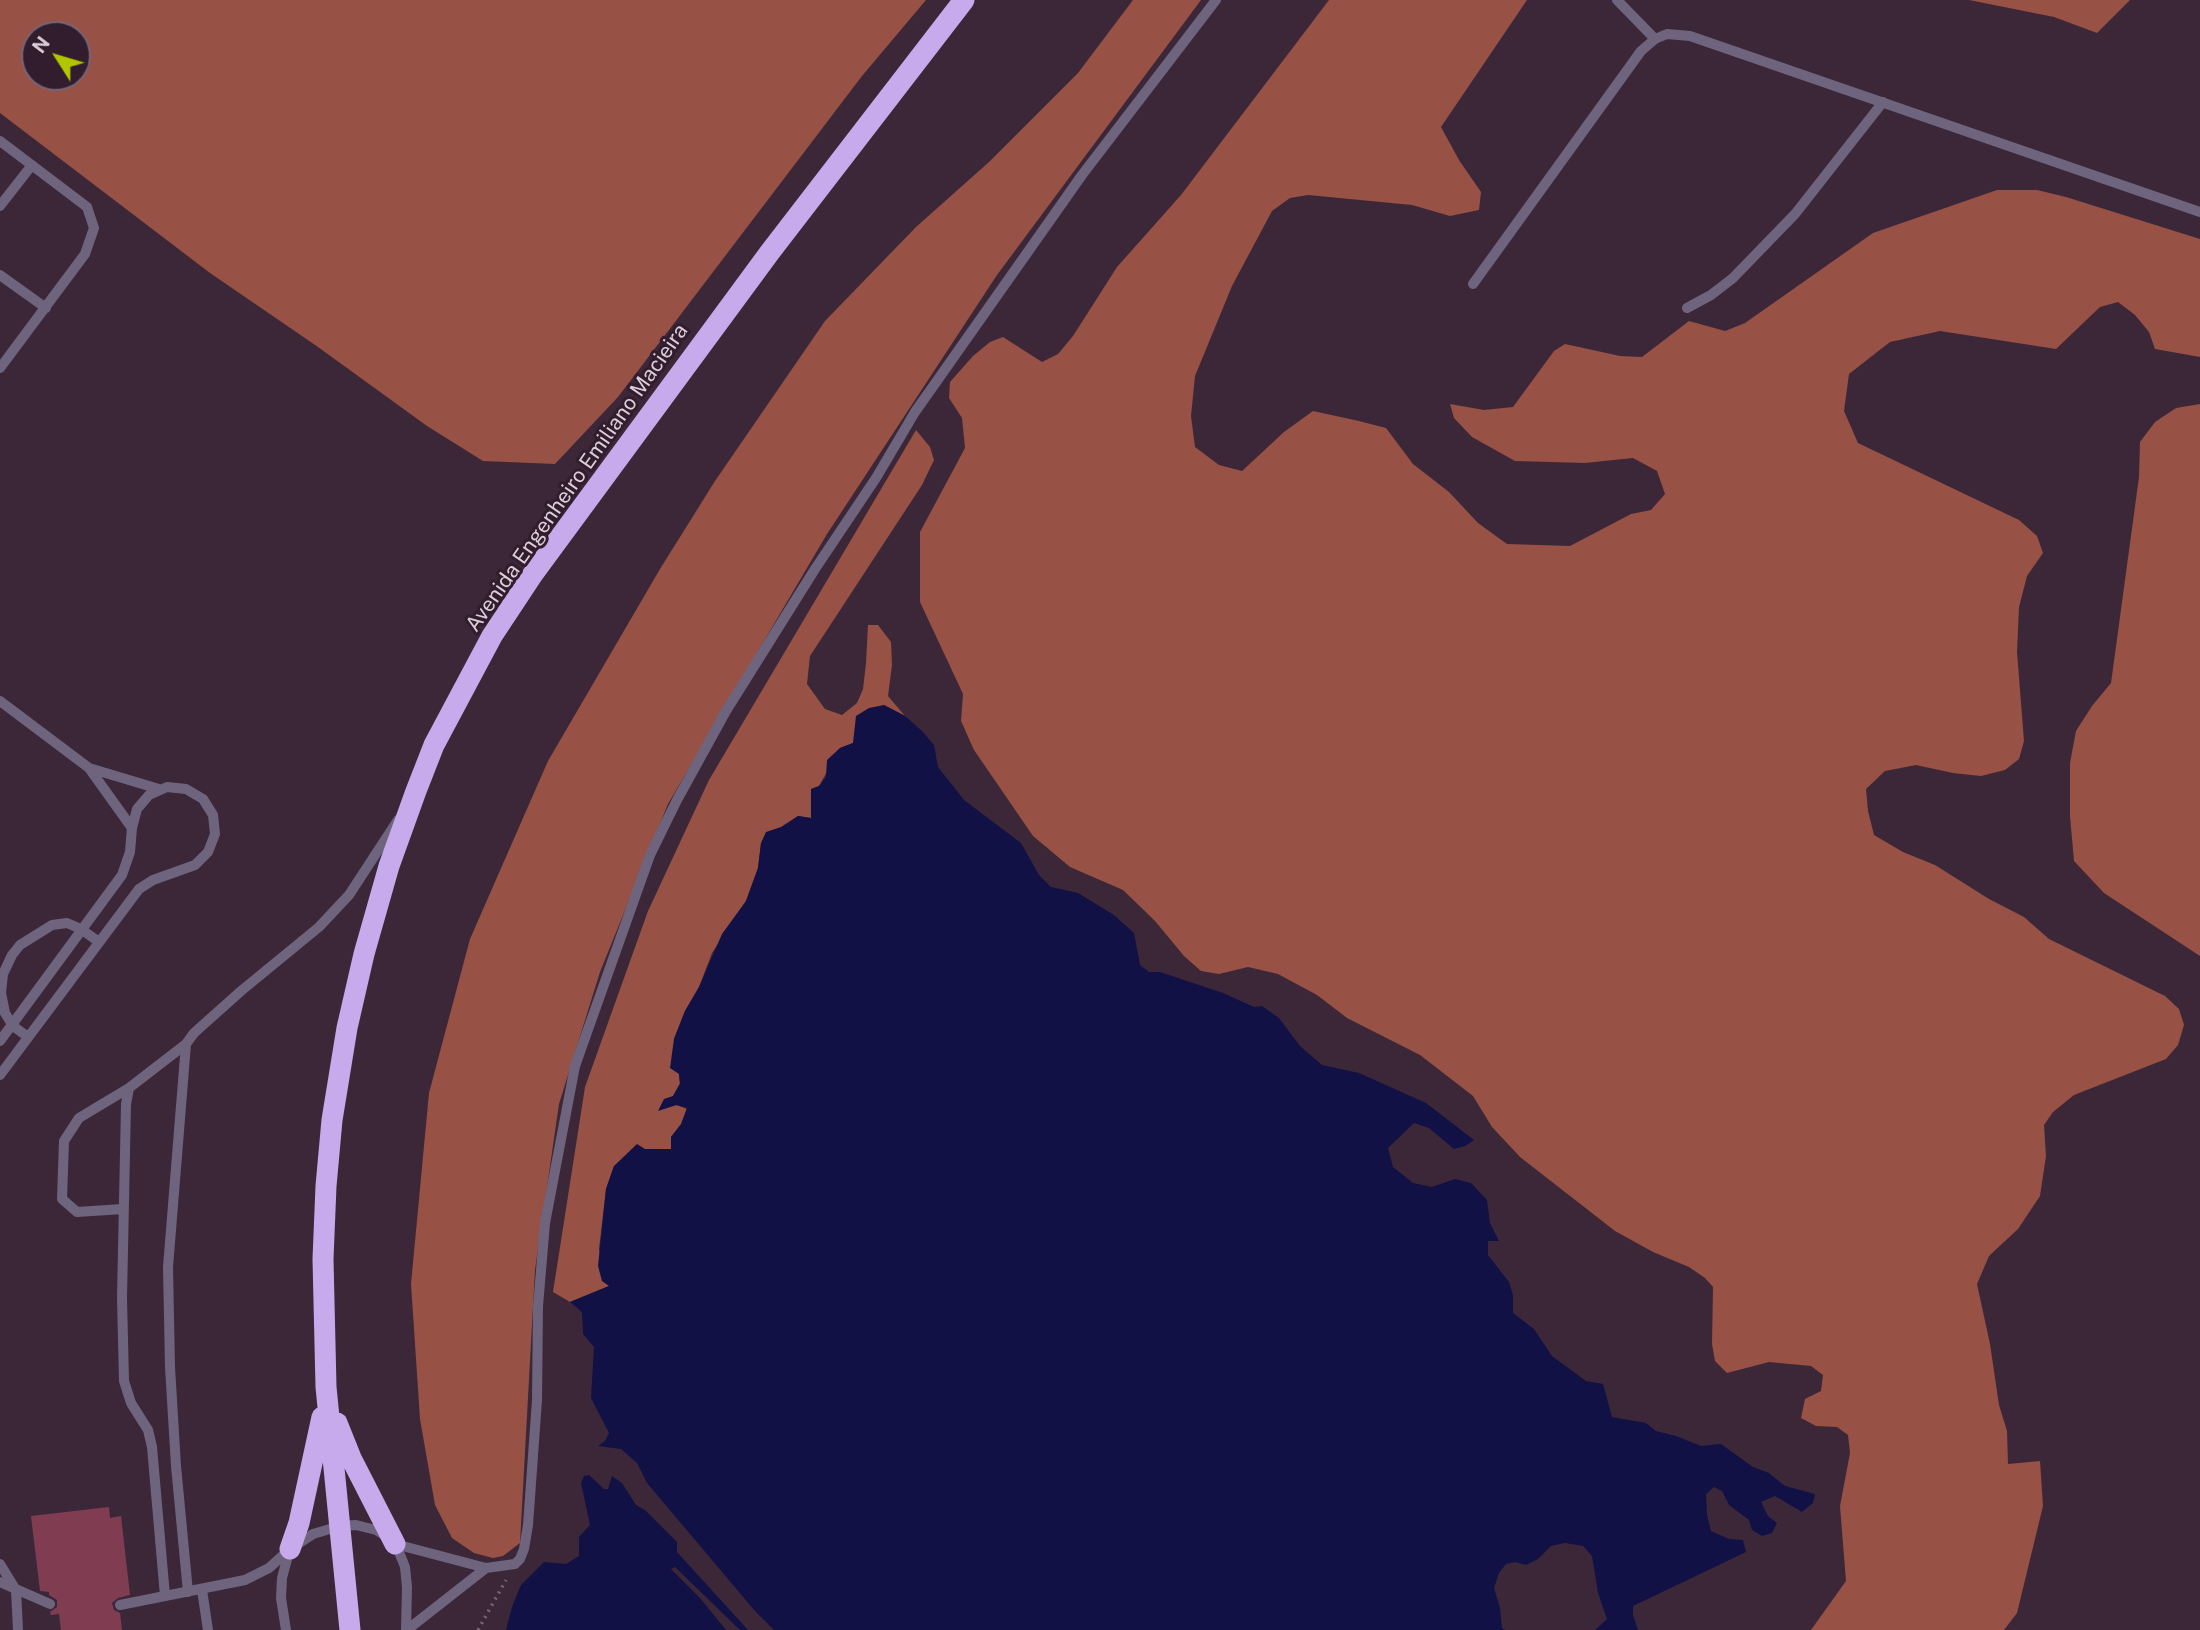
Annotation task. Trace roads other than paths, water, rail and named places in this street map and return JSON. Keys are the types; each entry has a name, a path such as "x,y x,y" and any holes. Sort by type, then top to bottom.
{"highway":[{"name":"Avenida Engenheiro Emiliano Macieira","path":"350,1630 326,1387 323,1259 326,1186 334,1107 347,1028 364,954 389,866 416,791 434,745 492,636 533,574 770,251 964,0"},
{"path":"326,1387 351,1458 395,1544"},
{"path":"290,1549 299,1523 319,1438 326,1387"}],"lane":[{"path":"120,1605 245,1580 258,1575 313,1534 340,1526 356,1525 376,1530 395,1544 486,1568 515,1564 524,1549 528,1525 537,1400 538,1306 545,1223 575,1066 650,855 726,710 876,478 915,412 1082,175 1216,0"},
{"path":"1617,0 1655,39"},
{"path":"1473,284 1641,51 1655,39 1667,34 1690,36 2200,212"},
{"path":"1687,309 1732,278 1795,214 1883,102"},
{"path":"0,141 87,207 94,228 85,254 0,368"},
{"path":"0,206 33,165"},
{"path":"0,275 46,307"},
{"path":"0,701 89,768 132,828"},
{"path":"0,1075 139,889 153,880 195,865 208,852 215,834 213,815 203,799 186,789 159,789 89,768"},
{"path":"0,1041 122,875 130,852 137,809 149,795 159,789"},
{"path":"123,1209 77,1212 62,1199 65,1141 79,1118 129,1088 186,1044 194,1033 241,991 319,927 349,895 416,791"},
{"path":"29,1037 13,1026 5,1013 1,993 3,974 12,955 20,945 52,925 67,923 82,929 99,942"},
{"path":"186,1044 168,1267 176,1466 188,1592"},
{"path":"129,1088 126,1104 123,1209 124,1381 131,1403 148,1430 152,1447 164,1596"},
{"path":"395,1544 405,1567 407,1630"},
{"path":"286,1630 281,1598 282,1578 290,1549"},
{"path":"0,1564 16,1590 18,1630"},
{"path":"407,1630 486,1568"},
{"path":"0,1582 50,1604"},
{"path":"202,1590 208,1630"}]}
